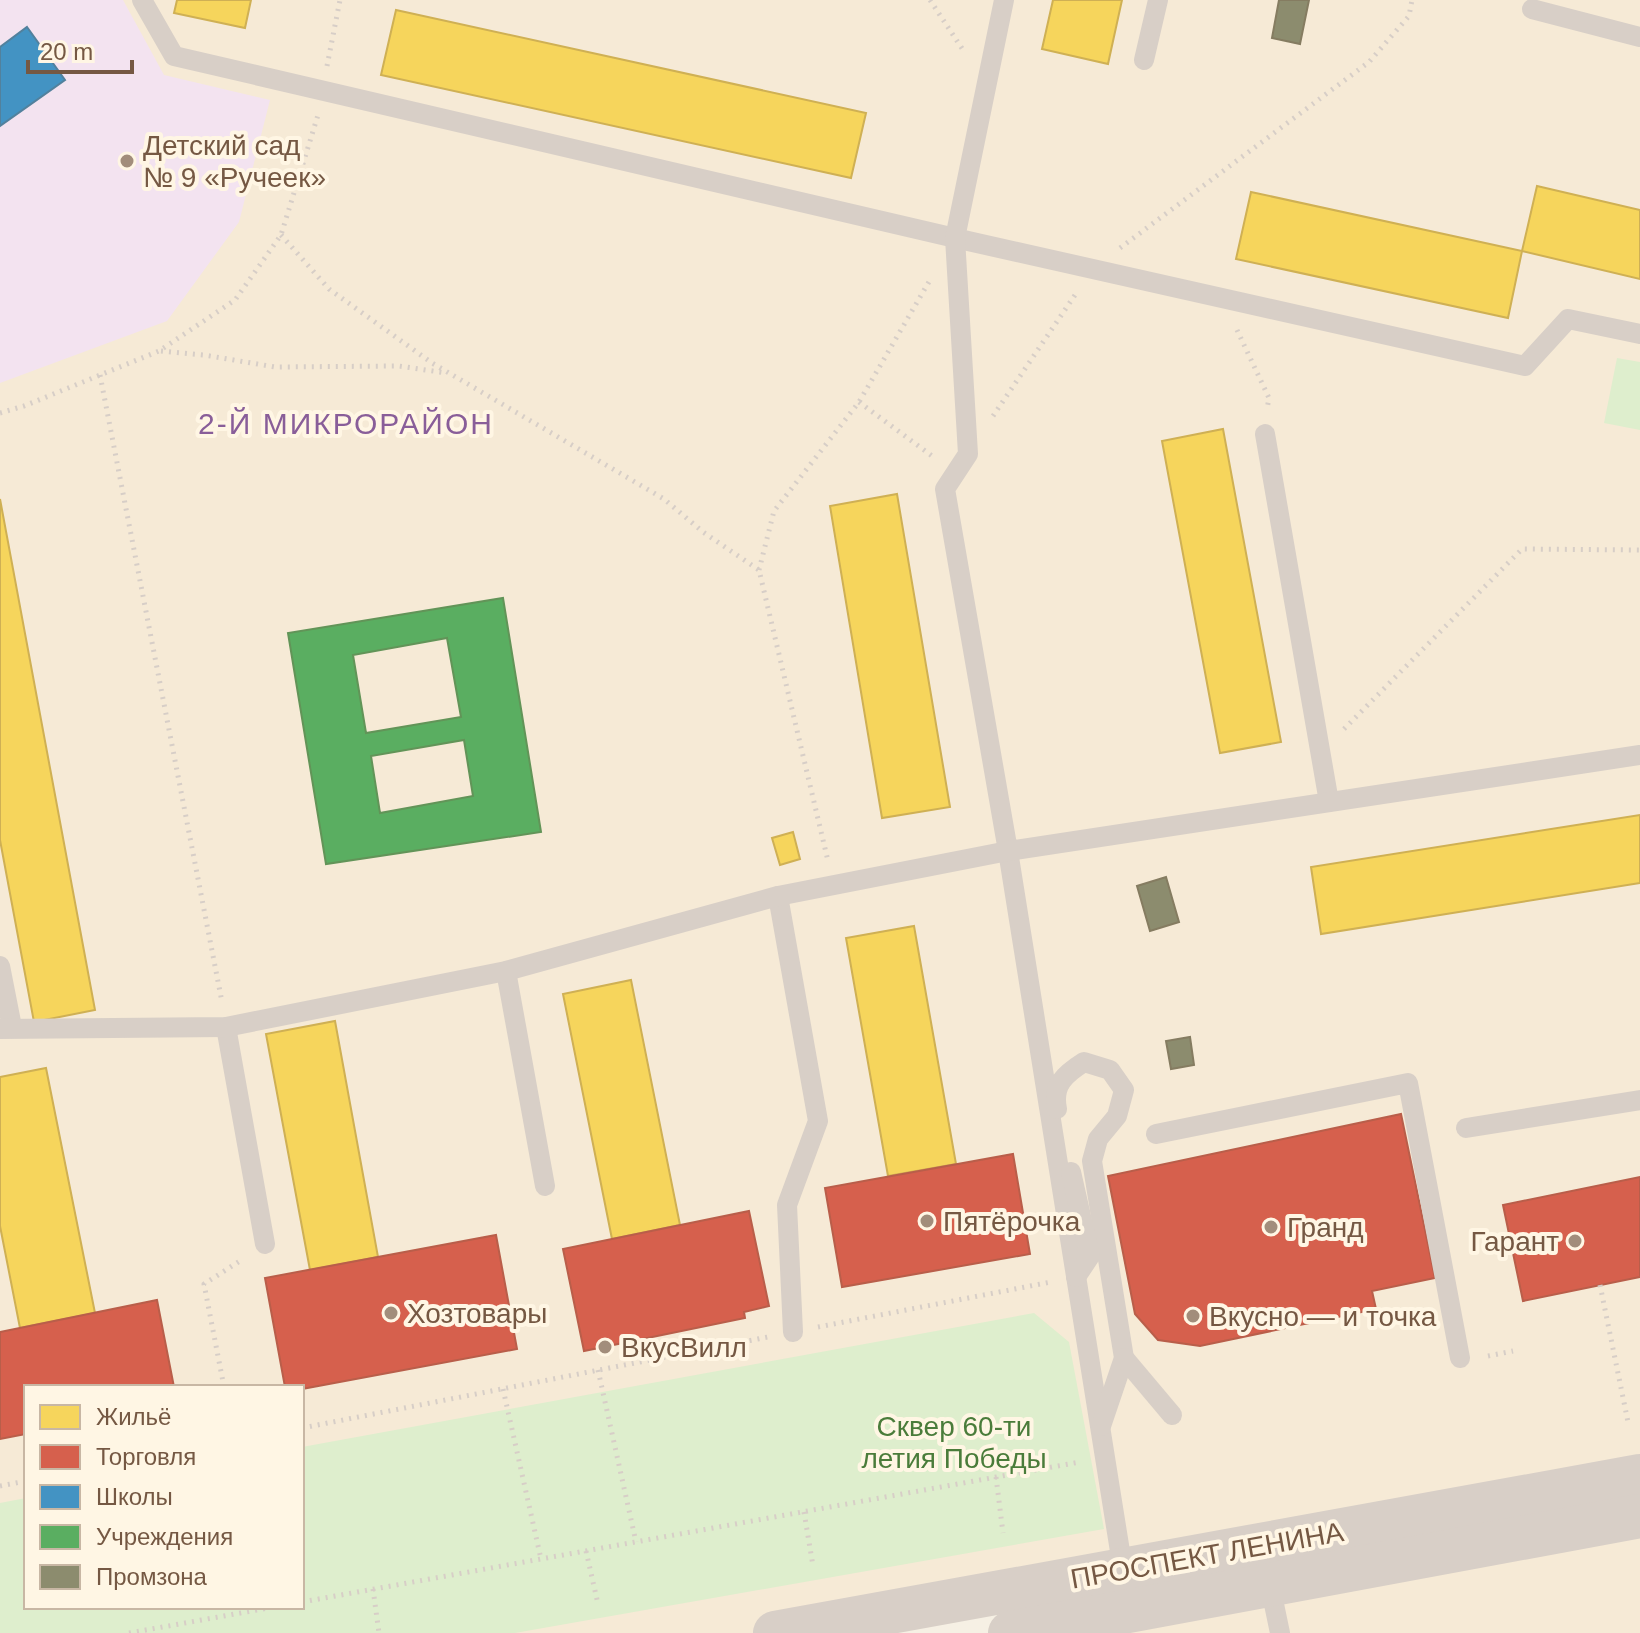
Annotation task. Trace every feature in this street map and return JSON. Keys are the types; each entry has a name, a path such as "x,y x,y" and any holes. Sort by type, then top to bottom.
{"main road":[{"name":"ПРОСПЕКТ ЛЕНИНА","path":"775,1633 1640,1476"},
{"name":"ПРОСПЕКТ ЛЕНИНА","path":"1010,1633 1640,1516"}],"lane":[{"path":"142,0 174,56 955,238 1525,366 1568,319 1640,334"},
{"path":"1004,0 955,238 968,454 945,489 1008,851 1123,1570"},
{"path":"1144,60 1158,0"},
{"path":"1532,9 1640,37"},
{"path":"1265,434 1329,802"},
{"path":"0,966 6,1028 226,1027 506,971 778,896 1008,851 1640,755"},
{"path":"778,896 818,1121 787,1205 793,1332"},
{"path":"506,971 545,1186"},
{"path":"226,1027 265,1244"},
{"path":"1076,1277 1090,1256 1055,1097 1063,1076 1084,1062 1110,1070 1124,1090 1117,1116 1098,1139 1092,1161 1124,1358 1100,1429"},
{"path":"1156,1134 1408,1083 1460,1358"},
{"path":"1466,1128 1640,1100"},
{"path":"1124,1358 1172,1415"},
{"path":"1270,1585 1280,1633"}],"path":[{"path":"0,413 159,351 235,300 281,235 315,129 340,0"},
{"path":"930,0 986,86"},
{"path":"968,454 1092,268 1369,62 1409,16 1412,0"},
{"path":"281,235 329,289 447,373 664,499 703,532 759,570"},
{"path":"834,885 759,570 774,511 859,402 955,238"},
{"path":"1222,298 1269,398 1265,434"},
{"path":"159,351 275,367 399,366 447,373"},
{"path":"100,375 226,1027"},
{"path":"859,402 955,473"},
{"path":"1321,753 1522,549 1640,550"},
{"path":"224,1385 204,1284 265,1244"},
{"path":"304,1428 1076,1277"},
{"path":"1600,1285 1628,1422"},
{"path":"1488,1356 1513,1351"},
{"path":"598,1370 636,1542"},
{"path":"503,1388 541,1559"},
{"path":"304,1602 1104,1458"},
{"path":"996,1477 1003,1533"},
{"path":"0,1486 24,1481"},
{"path":"804,1512 813,1566"},
{"path":"586,1551 598,1604"},
{"path":"373,1589 379,1633"},
{"path":"129,1633 263,1609"}],"shaded area":[{"name":"2-Й МИКРОРАЙОН","path":"0,0 1640,0 1640,1472 766,1633 0,1633"},
{"name":"Детский сад № 9 «Ручеек»","path":"0,0 123,0 164,75 270,100 239,222 167,321 0,383"},
{"path":"1640,1516 1640,1633 1011,1633"}],"green space":[{"path":"1617,358 1640,362 1640,430 1604,423"},
{"name":"Сквер 60-ти летия Победы","path":"1034,1313 1069,1342 1104,1529 515,1633 0,1633 0,1503 24,1498 24,1609 304,1609 304,1447"}],"building: Жильё":[{"path":"177,0 251,0 245,28 174,13"},
{"path":"1053,0 1122,0 1108,64 1042,49"},
{"path":"396,10 866,113 851,178 381,75"},
{"path":"1537,186 1640,210 1640,279 1522,251"},
{"path":"1251,192 1522,251 1508,318 1236,259"},
{"path":"1223,429 1281,742 1220,753 1162,441"},
{"path":"897,494 950,807 882,818 830,506"},
{"path":"0,499 95,1010 34,1022 0,840"},
{"path":"1640,815 1640,883 1321,934 1311,867"},
{"path":"793,832 800,859 780,865 772,838"},
{"path":"914,926 956,1164 888,1176 846,938"},
{"path":"631,980 680,1225 612,1239 563,994"},
{"path":"335,1021 378,1257 310,1270 266,1034"},
{"path":"46,1068 95,1313 20,1328 0,1226 0,1077"}],"building: Торговля":[{"name":"Гранд","path":"1401,1114 1435,1278 1372,1291 1376,1309 1200,1346 1158,1340 1135,1314 1108,1176"},
{"name":"Пятёрочка","path":"1013,1154 1030,1254 842,1287 825,1188"},
{"name":"Гарант","path":"1640,1177 1640,1277 1523,1301 1503,1205"},
{"path":"749,1211 769,1306 744,1312 745,1318 584,1351 563,1249"},
{"name":"Хозтовары","path":"496,1235 517,1349 304,1389 304,1385 285,1385 265,1278"},
{"path":"157,1300 174,1385 24,1385 24,1434 0,1439 0,1332"}],"building: Школы":[{"path":"27,27 65,80 0,126 0,47"}],"building: Учреждения":[{"path":"503,598 541,832 326,864 288,633","holes":["447,638 461,717 366,733 353,655","464,740 473,796 380,813 371,756"]}],"building: Промзона":[{"path":"1279,0 1309,0 1300,44 1272,38"},
{"path":"1166,877 1179,922 1150,931 1137,886"},
{"path":"1190,1037 1194,1065 1171,1069 1166,1041"}],"place":[{"name":"Детский сад № 9 «Ручеек»","path":"127,161"},
{"name":"Пятёрочка","path":"927,1221"},
{"name":"Гранд","path":"1271,1227"},
{"name":"Гарант","path":"1575,1241"},
{"name":"Хозтовары","path":"391,1313"},
{"name":"Вкусно — и точка","path":"1193,1316"},
{"name":"ВкусВилл","path":"605,1347"}],"district":[{"name":"2-Й МИКРОРАЙОН","path":"346,424"}]}
